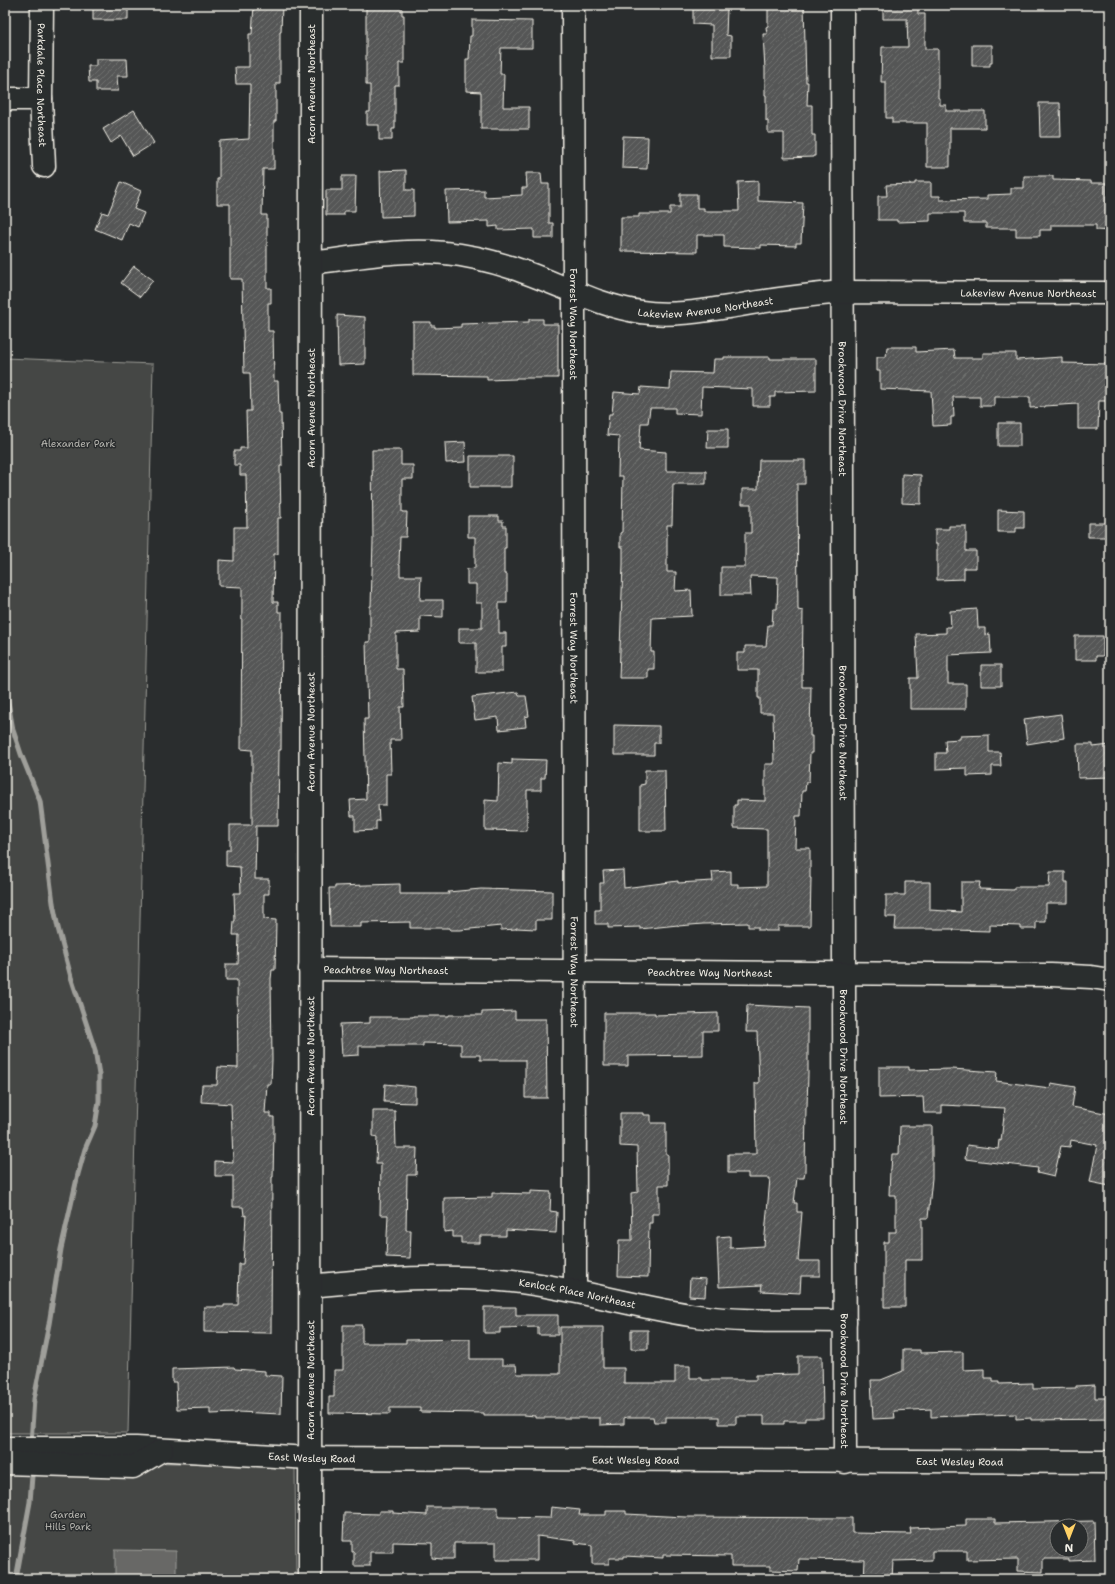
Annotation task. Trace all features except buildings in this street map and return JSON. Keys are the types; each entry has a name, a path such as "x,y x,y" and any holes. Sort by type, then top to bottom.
{"street":[{"name":"Parkdale Place Northeast","path":"42,5 41,99 44,166"},
{"name":"Acorn Avenue Northeast","path":"310,1579 311,5"},
{"name":"Forrest Way Northeast","path":"573,5 575,1292"},
{"name":"Brookwood Drive Northeast","path":"842,5 845,1462"},
{"path":"5,99 41,99"},
{"name":"Lakeview Avenue Northeast","path":"310,263 402,252 445,252 472,257 514,268 620,309 643,313 666,314 692,312 798,296 843,292 1110,293"},
{"name":"Peachtree Way Northeast","path":"310,969 1070,975 1110,980"},
{"name":"Kenlock Place Northeast","path":"310,1286 393,1278 450,1277 513,1281 575,1292 652,1309 699,1316 741,1319 845,1321"},
{"name":"East Wesley Road","path":"5,1448 128,1448 310,1458 845,1462 1110,1462"},
{"path":"5,1463 133,1467 162,1450"}],"green space":[{"name":"Alexander Park","path":"5,358 153,364 128,1433 5,1433"},
{"name":"Garden Hills Park","path":"5,1460 295,1465 296,1579 5,1579"}],"shaded area":[{"path":"115,1550 176,1551 176,1579 115,1579"}],"waterway":[{"path":"5,685 13,730 40,801 53,903 58,928 71,977 95,1050 99,1075 99,1101 95,1126 85,1149 78,1174 61,1249 49,1324 34,1399 31,1443"},
{"path":"16,1579 30,1502 32,1476"}]}
